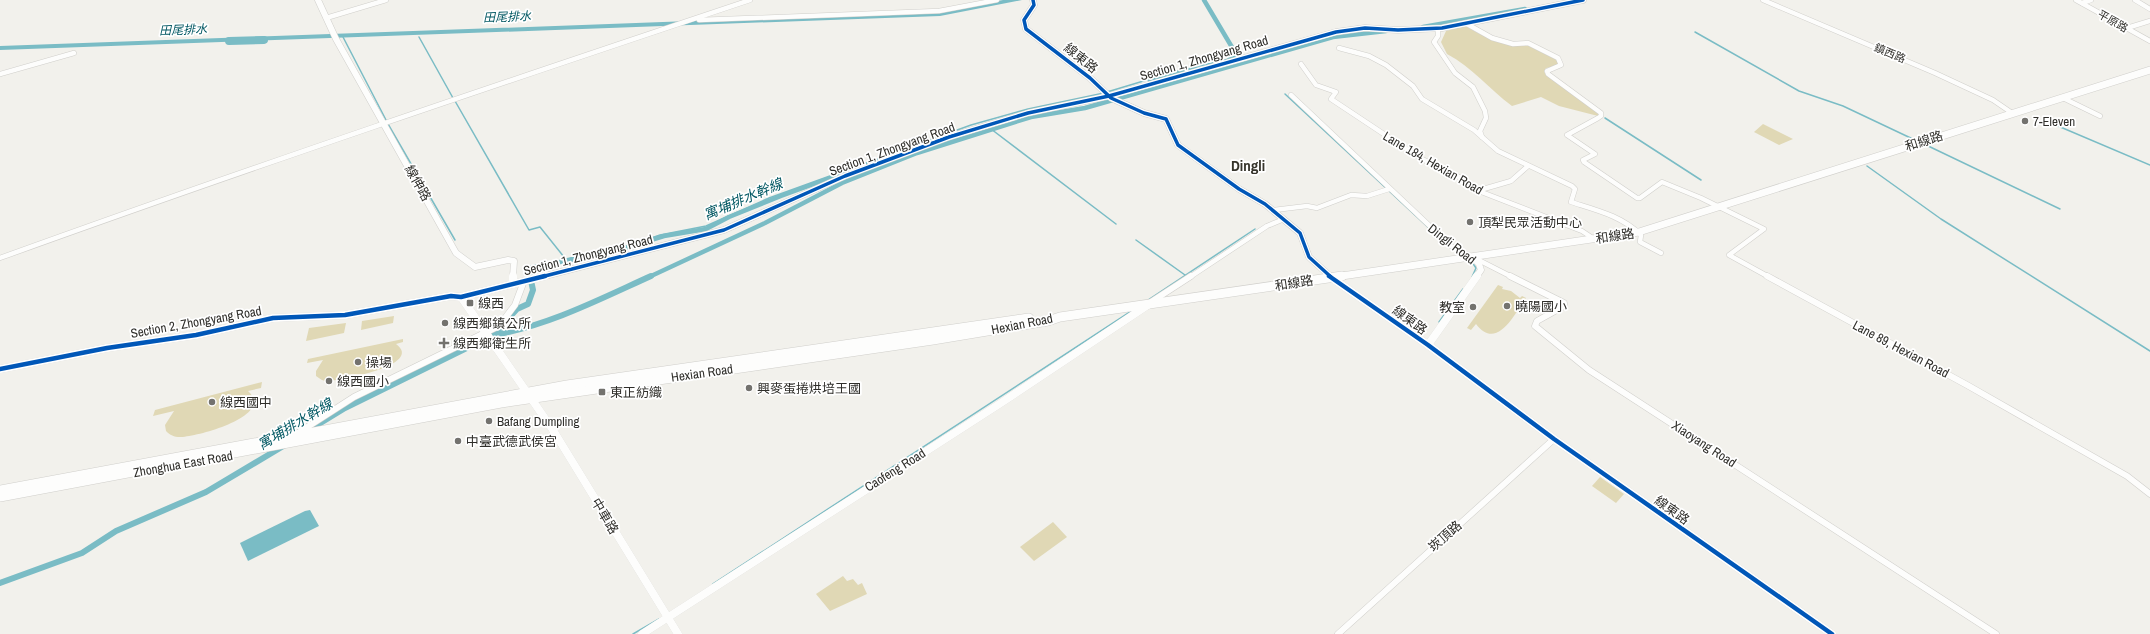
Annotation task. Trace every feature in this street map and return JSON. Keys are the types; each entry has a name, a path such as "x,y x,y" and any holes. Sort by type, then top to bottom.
{"main road":[{"name":"和線路","path":"1060,317 1639,232 1720,208 2012,113 2150,70"},
{"name":"Hexian Road","path":"529,396 709,368 933,340 1048,321 1060,317"},
{"name":"Zhonghua East Road","path":"0,490 501,403 529,396"},
{"name":"Zhonghua East Road","path":"0,497 295,439"}],"street":[{"name":"線伸路","path":"318,0 326,18 456,253 475,267 508,260 514,261 513,284"},
{"path":"326,18 386,0"},
{"path":"0,258 146,205 384,123 750,0"},
{"path":"691,20 939,11 997,0"},
{"name":"線東路","path":"1033,0 1034,5 1024,20 1026,29 1090,78 1109,96 1144,113 1166,119 1178,145 1239,189 1274,210 1300,233 1309,257 1332,277 1428,345 1434,352 1554,439 1832,634"},
{"path":"1467,24 1583,0"},
{"name":"鎮西路","path":"1763,0 1921,66 1969,90 1990,97 2004,105 2012,113"},
{"name":"平原路","path":"2076,0 2150,41"},
{"path":"2082,3 2091,0"},
{"path":"2135,0 2150,9"},
{"path":"2127,28 2150,21"},
{"path":"1467,24 1492,38 1513,44 1528,43 1558,58 1561,65 1547,71 1548,74 1601,113 1601,116 1598,118 1567,135 1595,154 1583,160 1584,162 1637,198 1645,195 1662,182 1720,208"},
{"name":"Section 1, Zhongyang Road","path":"513,284 711,234 845,176 949,137 1028,113 1109,96 1327,34 1377,28 1398,30 1442,28 1467,24"},
{"path":"1438,31 1438,36 1434,42 1456,73 1473,87 1485,111 1486,118 1480,131 1482,137"},
{"path":"1339,48 1361,52 1386,64 1411,83 1420,93 1422,99 1482,137 1498,151 1572,186 1575,189 1575,193 1571,202 1618,218 1639,232 1641,238 1640,242 1661,253"},
{"path":"0,74 74,53"},
{"name":"Lane 184, Hexian Road","path":"1301,64 1316,85 1336,92 1331,98 1348,111 1420,158 1460,177 1480,190 1582,231 1594,239"},
{"name":"Dingli Road","path":"1291,95 1451,246 1472,257 1479,264 1481,270 1428,345"},
{"path":"2063,98 2100,116"},
{"path":"1480,190 1511,181 1528,166"},
{"path":"1274,210 1307,206 1317,208 1351,195 1367,196 1389,189"},
{"name":"Lane 89, Hexian Road","path":"1720,208 1764,229 1729,254 1967,385 2127,476 2150,494"},
{"path":"1148,305 1267,226 1284,219"},
{"name":"Xiaoyang Road","path":"1472,257 1564,304 1564,306 1537,321 1535,326 1589,370 1996,634"},
{"path":"295,439 354,397 488,336 513,310 521,295 524,281"},
{"name":"Section 2, Zhongyang Road","path":"0,368 23,366 107,348 196,335 272,318 334,316 451,296 461,297 513,284"},
{"path":"461,297 529,396"},
{"name":"Caofeng Road","path":"642,634 1001,403 1148,305"},
{"name":"中車路","path":"529,396 553,430 678,634"},
{"name":"崁頂路","path":"1338,634 1554,439"}],"shaded area":[{"path":"1465,26 1487,37 1527,45 1544,51 1552,56 1560,63 1553,67 1546,68 1544,72 1598,112 1598,116 1559,106 1541,97 1512,106 1464,65 1447,54 1441,42 1446,31"},
{"path":"1763,124 1793,139 1779,145 1754,132"},
{"path":"1498,285 1503,287 1502,289 1511,291 1520,298 1522,296 1526,298 1511,320 1498,332 1491,334 1484,332 1476,324 1471,330 1467,328"},
{"path":"394,316 393,323 361,330 362,321"},
{"path":"346,323 344,333 306,341 309,328"},
{"path":"403,339 403,342 396,344 402,352 399,359 390,365 362,375 324,381 316,376 316,371 323,360 307,363 308,359"},
{"path":"262,382 261,388 248,391 254,400 251,409 243,417 216,429 189,436 176,437 166,431 165,425 174,411 153,416 155,410"},
{"path":"1600,477 1624,494 1616,503 1592,486"},
{"path":"1053,522 1067,537 1034,561 1020,547"},
{"path":"843,576 847,581 853,579 858,585 862,583 867,594 830,611 816,594"}],"water":[{"path":"1003,0 1022,0 940,16 0,50 0,46 940,12"},
{"path":"310,510 319,526 248,561 240,543 305,511"}],"waterway":[{"name":"寓埔排水幹線","path":"1204,0 1236,54 1228,61"},
{"path":"1423,27 1525,9"},
{"path":"649,277 765,223 842,183 917,153 1031,117 1085,108 1333,37 1386,31"},
{"path":"1695,32 1799,91 1843,106 1917,141"},
{"path":"343,37 386,120"},
{"path":"419,37 453,98"},
{"name":"田尾排水","path":"229,41 264,40"},
{"name":"寓埔排水幹線","path":"1107,92 1170,73 1229,59"},
{"name":"寓埔排水幹線","path":"1150,81 1196,69"},
{"name":"寓埔排水幹線","path":"561,260 631,245 660,235 706,226 769,198 971,125 1028,109 1104,93"},
{"path":"1285,94 1445,243"},
{"path":"455,101 529,230 540,227 564,257"},
{"path":"1605,118 1701,180"},
{"path":"388,124 455,240"},
{"path":"2058,126 2150,165"},
{"path":"991,129 1116,224"},
{"name":"寓埔排水幹線","path":"531,277 529,268 612,252 664,236 706,229 729,217 781,196 937,139"},
{"path":"1924,144 2060,209"},
{"path":"1867,166 1941,219 2150,351"},
{"path":"1148,300 1255,229"},
{"path":"1136,240 1185,275"},
{"path":"1470,259 1476,268 1472,277"},
{"name":"寓埔排水幹線","path":"309,430 345,408 493,335 517,309 528,304 533,290 530,276"},
{"path":"494,335 515,331 555,318 651,276"},
{"path":"1439,322 1463,289"},
{"path":"713,584 1133,310"},
{"name":"寓埔排水幹線","path":"0,583 82,553 116,531 206,492 285,445"},
{"path":"633,634 659,619"}],"cycle path":[{"path":"1033,0 1034,5 1024,20 1026,29 1090,78 1111,98 1144,113 1166,119 1178,145 1239,189 1265,204 1300,233 1309,257 1324,272 1428,345 1434,351 1554,439 1832,634"},
{"path":"0,369 23,366 107,348 196,335 273,318 345,315 451,296 461,297 724,230 845,176 949,137 1028,113 1109,96 1336,32 1365,28 1398,30 1442,28 1583,0"}],"place":[{"name":"7-Eleven","path":"2025,121"},
{"name":"頂犁民眾活動中心","path":"1470,222"},
{"name":"線西","path":"470,303"},
{"name":"曉陽國小","path":"1507,306"},
{"name":"教室","path":"1473,307"},
{"name":"線西鄉鎮公所","path":"445,323"},
{"name":"線西鄉衛生所","path":"444,343"},
{"name":"操場","path":"358,362"},
{"name":"線西國小","path":"329,381"},
{"name":"興麥蛋捲烘培王國","path":"749,388"},
{"name":"東正紡織","path":"602,392"},
{"name":"線西國中","path":"212,402"},
{"name":"Bafang Dumpling","path":"489,421"},
{"name":"中臺武德武侯宮","path":"458,441"}],"district":[{"name":"Dingli","path":"1248,165"}]}
